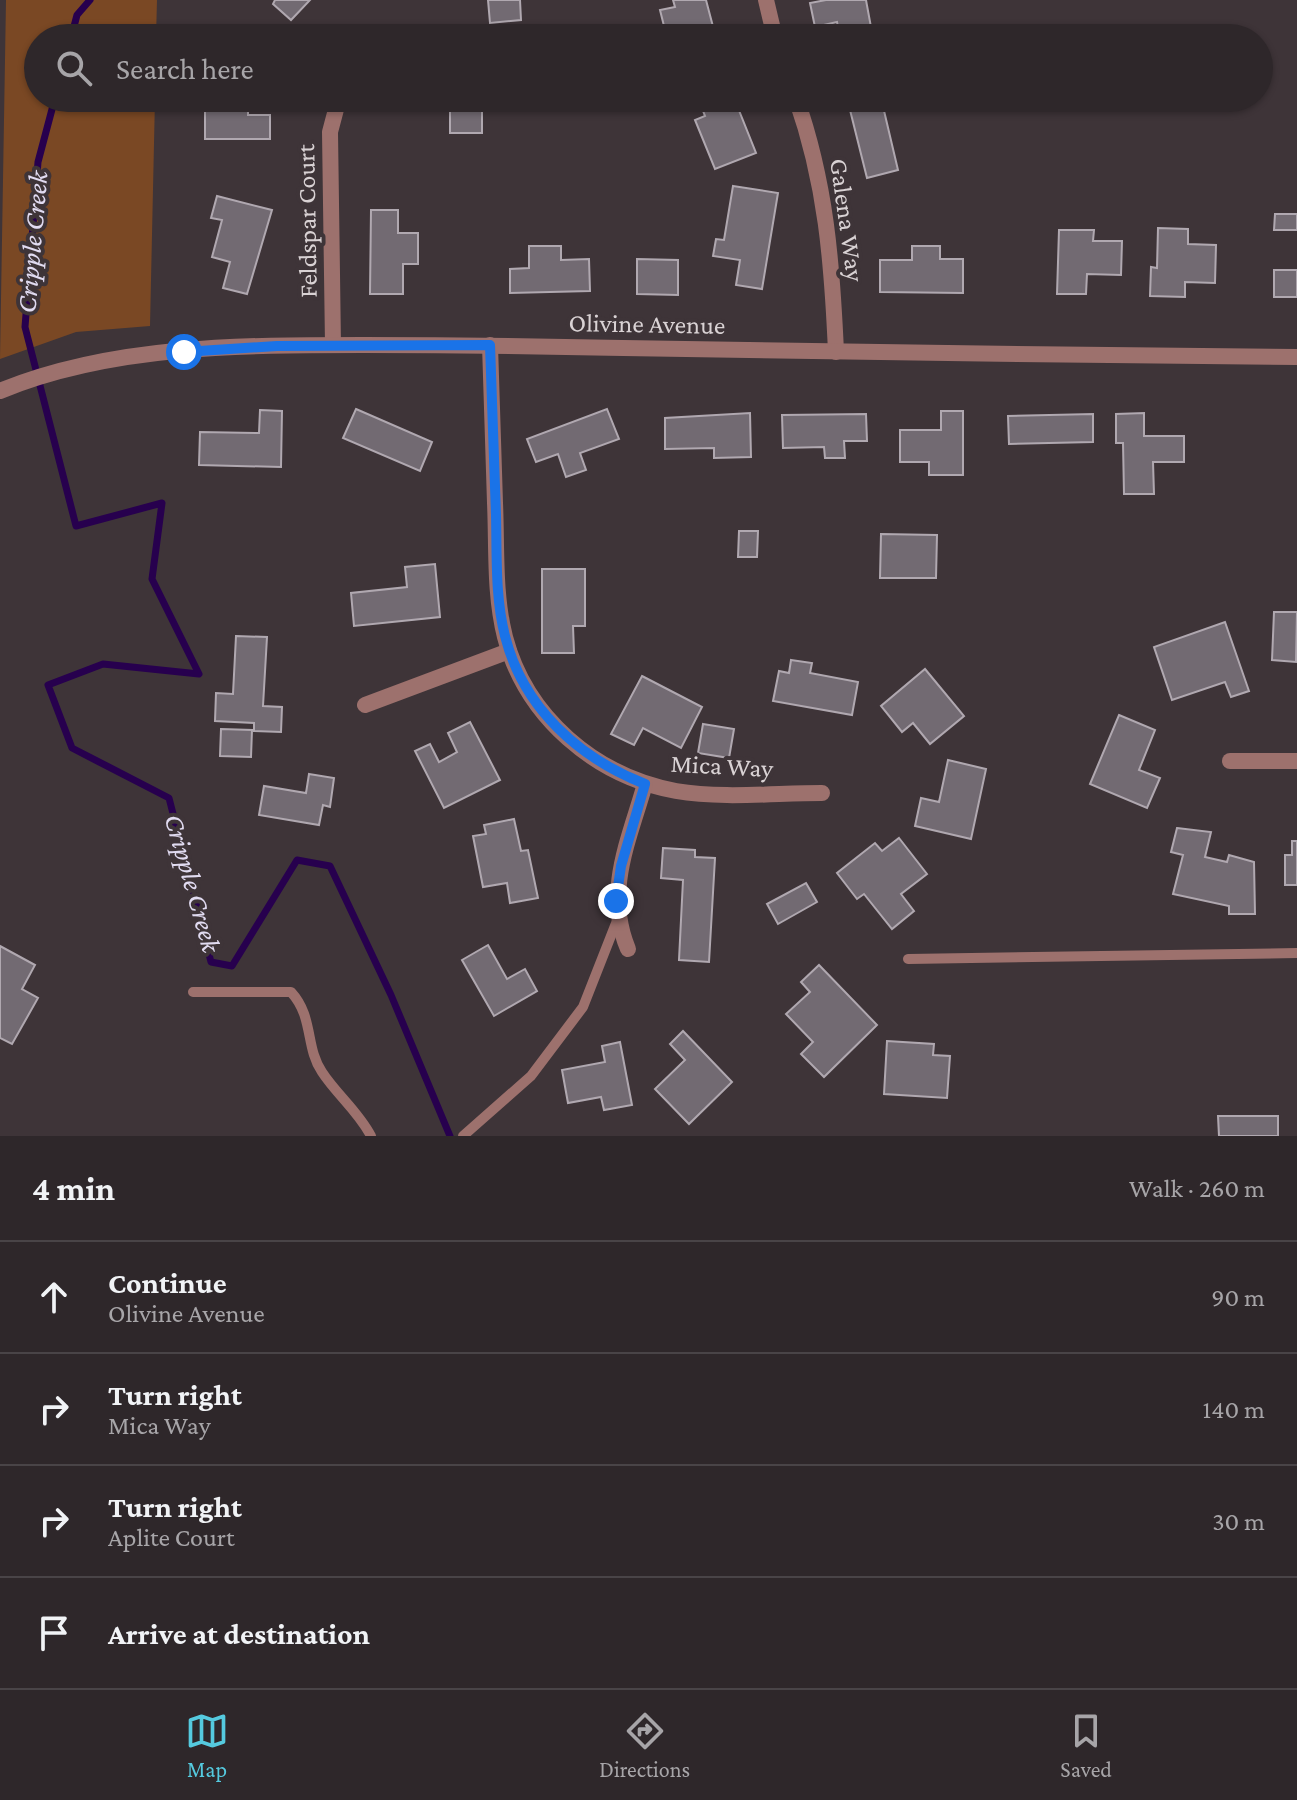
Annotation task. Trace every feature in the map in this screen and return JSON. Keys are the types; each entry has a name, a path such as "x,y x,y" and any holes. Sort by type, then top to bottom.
{"street":[{"path":"766,0 772,24"},
{"name":"Feldspar Court","path":"333,345 330,132 335,112"},
{"name":"Galena Way","path":"800,112 817,167 828,224 836,352"},
{"name":"Olivine Avenue","path":"0,391 55,374 169,354 333,345 1297,357"},
{"name":"Mica Way","path":"490,345 499,598 509,651 522,682 543,712 567,739 597,761 645,784 706,793 822,793"},
{"path":"365,705 509,651"},
{"path":"1230,761 1297,761"},
{"path":"628,949 618,918 617,883 645,784"}],"lane":[{"path":"467,1134 531,1076 583,1007 618,918"},
{"path":"908,959 1297,953"},
{"path":"193,992 291,992 304,1005 320,1071 359,1112 371,1136"}],"shaded area":[{"path":"6,0 157,0 156,24 24,24 24,112 155,112 150,326 76,332 0,359"}],"building":[{"path":"275,0 310,0 291,20 273,4"},
{"path":"488,0 520,0 521,20 490,23"},
{"path":"673,0 706,0 712,24 664,24 660,10 675,7"},
{"path":"866,0 870,24 814,24 810,3"},
{"path":"205,112 270,115 270,139 205,139"},
{"path":"450,112 482,112 482,133 450,133"},
{"path":"703,112 740,112 756,153 715,169 695,120 705,116"},
{"path":"850,112 884,112 898,170 867,178"},
{"path":"733,186 778,193 762,289 736,285 740,260 713,256 716,239 724,240"},
{"path":"217,196 272,210 247,294 223,288 230,262 212,257 222,220 211,218"},
{"path":"371,210 398,210 398,233 418,233 418,264 403,264 403,294 370,294"},
{"path":"1275,214 1297,214 1297,230 1274,230"},
{"path":"1158,228 1188,229 1188,244 1216,245 1215,283 1185,282 1185,297 1150,296 1151,267 1157,268"},
{"path":"1059,230 1094,230 1093,241 1122,241 1121,275 1087,274 1086,294 1057,294"},
{"path":"529,246 561,246 561,260 589,259 590,291 510,293 510,269 529,268"},
{"path":"912,246 940,246 940,259 963,259 963,293 880,292 880,260 912,260"},
{"path":"637,259 678,260 678,295 637,294"},
{"path":"1274,270 1297,270 1297,297 1274,297"},
{"path":"356,409 432,442 420,471 343,438"},
{"path":"607,409 619,439 580,453 586,470 566,477 558,454 536,462 527,439"},
{"path":"260,410 282,411 281,467 199,465 200,432 259,433"},
{"path":"941,411 963,411 963,475 929,475 929,462 900,462 900,430 941,430"},
{"path":"750,413 751,457 714,458 714,448 665,449 665,418"},
{"path":"1144,413 1144,436 1184,436 1184,462 1153,462 1154,494 1124,494 1123,443 1116,443 1116,414"},
{"path":"866,414 867,441 844,441 845,458 825,458 824,447 783,448 782,415"},
{"path":"1093,414 1093,442 1009,444 1008,416"},
{"path":"739,531 758,531 757,557 738,557"},
{"path":"881,534 937,535 936,578 880,578"},
{"path":"435,564 440,617 354,626 351,593 407,587 405,567"},
{"path":"542,569 585,569 585,626 573,626 574,653 542,653"},
{"path":"1274,612 1297,612 1296,662 1272,660"},
{"path":"1225,622 1249,691 1231,697 1225,682 1172,700 1154,647"},
{"path":"236,636 267,637 263,706 282,707 281,732 254,731 254,723 215,721 216,693 233,694"},
{"path":"791,660 812,663 810,673 858,682 852,715 773,701 779,671 789,673"},
{"path":"925,669 964,716 930,744 913,723 902,732 881,706"},
{"path":"642,676 702,707 681,748 643,728 634,745 611,734"},
{"path":"1119,715 1155,730 1139,770 1160,778 1147,808 1090,784"},
{"path":"470,722 500,780 444,808 415,751 430,744 439,762 457,752 448,733"},
{"path":"703,724 734,729 729,758 698,753"},
{"path":"221,729 252,730 251,757 220,756"},
{"path":"948,760 986,769 971,839 915,826 921,798 939,802"},
{"path":"309,774 334,778 330,807 323,805 319,825 259,815 264,786 306,793"},
{"path":"514,819 521,851 528,850 538,898 510,903 507,883 483,887 473,836 486,834 484,825"},
{"path":"1177,828 1211,832 1205,857 1227,862 1229,855 1254,862 1255,914 1229,914 1229,906 1173,894 1183,855 1171,852"},
{"path":"899,838 927,874 901,894 914,911 892,929 864,894 857,899 837,873 875,843 882,851"},
{"path":"1292,841 1297,841 1297,885 1285,885 1285,855 1292,855"},
{"path":"663,848 695,850 695,857 715,858 709,962 679,960 683,880 661,878"},
{"path":"806,883 817,902 778,924 767,904"},
{"path":"488,945 507,979 525,969 537,991 494,1016 462,960"},
{"path":"0,946 35,965 22,989 38,998 12,1044 0,1038"},
{"path":"819,965 877,1025 824,1077 801,1054 813,1042 786,1014 810,992 801,982"},
{"path":"683,1031 732,1082 689,1124 655,1089 685,1060 670,1044"},
{"path":"887,1041 934,1044 933,1055 950,1056 947,1098 884,1094"},
{"path":"620,1042 632,1105 604,1110 601,1097 568,1103 562,1070 605,1062 602,1046"},
{"path":"1218,1116 1278,1116 1278,1136 1219,1136"}],"waterway":[{"name":"Cripple Creek","path":"75,24 77,15 90,0"},
{"name":"Cripple Creek","path":"51,112 38,162 25,327 76,526 162,503 152,579 199,674 103,664 48,685 72,748 169,798 211,962 232,966 297,860 330,866 391,995 450,1136"}],"route":[{"path":"184,352 277,346 490,345 499,598 509,651 522,682 567,739 597,761 645,784 621,866 616,901"}]}
